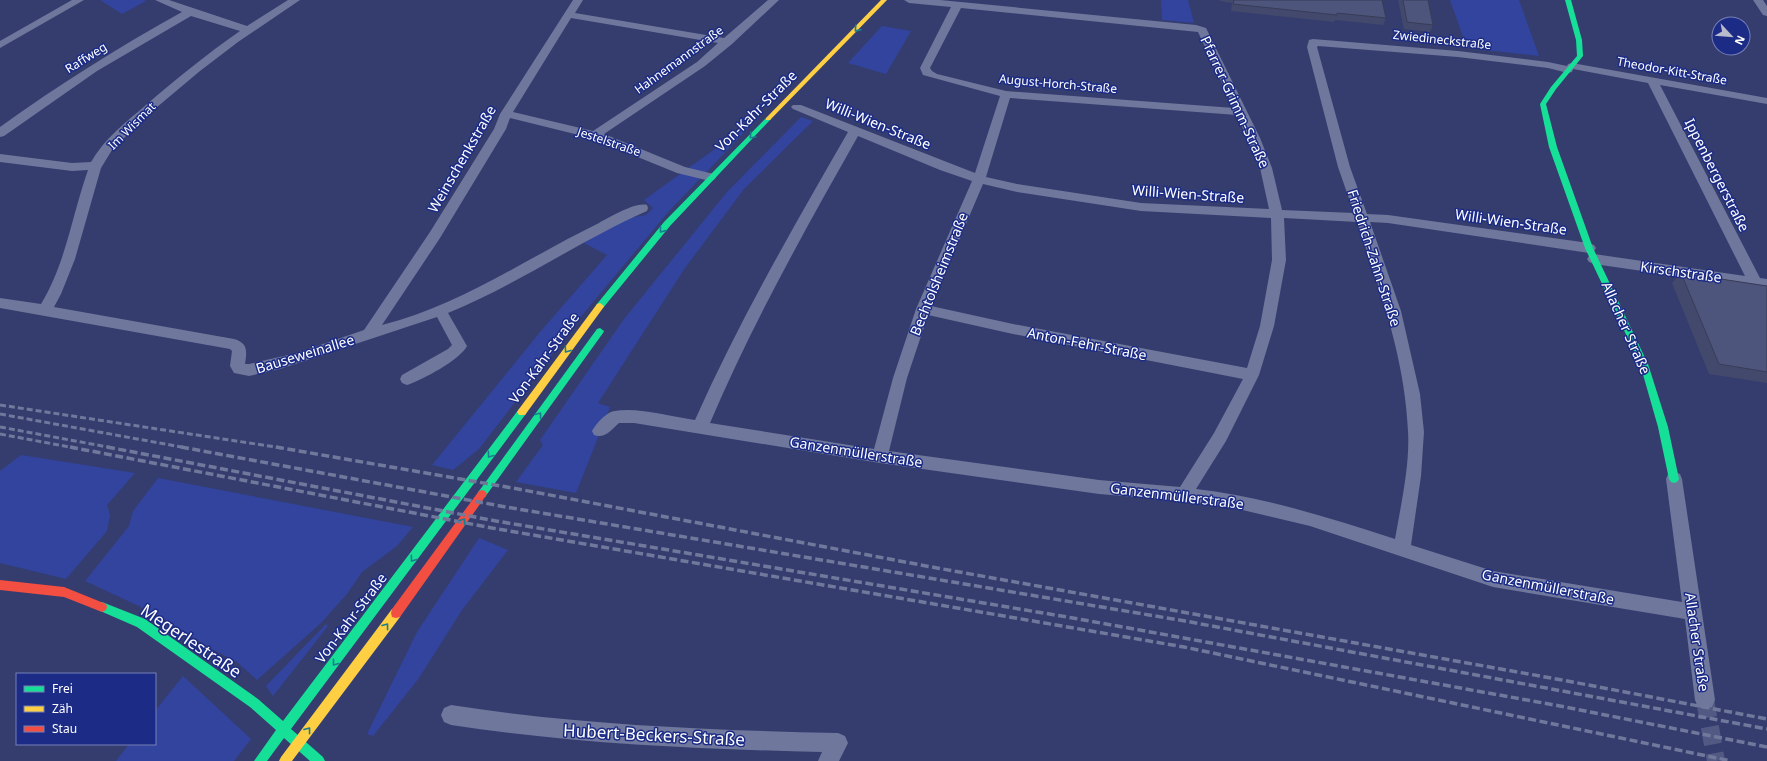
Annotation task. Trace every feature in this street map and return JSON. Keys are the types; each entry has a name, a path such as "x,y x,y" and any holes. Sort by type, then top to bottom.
{"main road":[{"name":"Von-Kahr-Straße","path":"260,761 349,645 590,319 667,225 710,177 825,63 884,0"},
{"name":"Allacher Straße","path":"1568,0 1581,48 1580,56 1547,97 1544,104 1548,130 1592,254 1644,364 1663,427 1674,479"},
{"name":"Von-Kahr-Straße","path":"285,761 405,601 605,324"},
{"name":"Megerlestraße","path":"0,585 64,592 141,622 232,687 269,716 318,760"}],"street":[{"path":"0,45 79,0"},
{"path":"160,0 190,12 247,30"},
{"name":"Im Wismat","path":"46,310 58,288 95,166 116,138 177,83 247,30 295,0"},
{"name":"Weinschenkstraße","path":"370,332 439,229 500,129 506,114 578,0"},
{"name":"Hahnemannstraße","path":"595,135 701,64 728,42 774,0"},
{"path":"909,0 957,5"},
{"path":"1758,0 1767,13"},
{"name":"Pfarrer-Grimm-Straße","path":"957,5 1049,9 1202,30 1264,161 1277,214 1279,260 1267,326 1252,375 1220,437 1184,494"},
{"name":"August-Horch-Straße","path":"957,5 925,68 927,73 1006,94 1241,112"},
{"name":"Raffweg","path":"0,133 72,82 145,36 190,12"},
{"path":"569,15 695,35 728,42"},
{"name":"Zwiedineckstraße","path":"1313,42 1458,54 1570,68"},
{"name":"Friedrich-Zahn-Straße","path":"1313,42 1312,46 1322,89 1344,167 1394,311 1412,394 1416,432 1414,476 1402,550"},
{"name":"Theodor-Kitt-Straße","path":"1570,68 1767,101"},
{"name":"Ippenbergerstraße","path":"1653,82 1761,283"},
{"name":"Bechtolsheimstraße","path":"880,456 900,378 923,309 979,179 1006,94"},
{"name":"Willi-Wien-Straße","path":"796,109 855,131 944,168 979,179 1060,196 1141,207 1388,219 1592,254"},
{"name":"Jestelstraße","path":"506,114 595,135 681,170 710,177"},
{"path":"700,427 729,363 810,210 855,131"},
{"path":"0,158 72,167 95,166"},
{"name":"Bauseweinallee","path":"0,303 234,344 240,349 237,366 239,370 252,371 305,356 370,332 394,327 440,311 469,298 643,202"},
{"name":"Kirschstraße","path":"1592,254 1761,283"},
{"name":"Anton-Fehr-Straße","path":"923,309 1020,330 1252,375"},
{"path":"407,379 453,353 460,346 440,311"},
{"name":"Ganzenmüllerstraße","path":"600,431 614,417 634,417 880,456 1099,487 1184,494 1230,500 1310,519 1493,579 1692,612"},
{"name":"Allacher Straße","path":"1674,479 1705,700"},
{"name":"Hubert-Beckers-Straße","path":"451,715 508,725 637,737 838,743 828,761"}],"shaded area":[{"path":"100,0 144,0 146,1 122,14"},
{"path":"1161,0 1188,0 1194,23 1162,20"},
{"path":"1450,0 1519,0 1539,56 1467,48"},
{"path":"882,26 911,31 886,74 848,63"},
{"path":"801,117 813,121 744,189 685,268 598,403 610,407 576,493 516,482 543,445 540,440 624,319 727,192"},
{"path":"758,118 669,211 579,319 479,449 453,470 432,465 540,332 607,255 584,243 618,220 646,215 653,208 644,200"},
{"path":"21,455 135,473 107,505 110,515 107,531 66,579 0,563 0,471"},
{"path":"158,478 413,527 397,546 362,572 347,594 321,623 257,680 237,662 210,648 156,614 85,581 129,526 133,511"},
{"path":"479,538 508,550 462,610 419,678 373,736 367,734 417,632"},
{"path":"326,624 328,626 273,696 266,686"},
{"path":"183,676 251,739 234,761 116,761 128,745 156,745 156,710"}],"building":[{"path":"1234,0 1382,0 1386,18 1337,13 1337,15 1233,4"},
{"path":"1403,0 1428,0 1433,25 1407,22"},
{"path":"1681,273 1767,286 1767,372 1719,364"}],"tunnel":[{"path":"1705,700 1716,761"}],"railway":[{"path":"0,405 280,448"},
{"path":"0,414 187,448"},
{"path":"0,427 113,448"},
{"path":"0,434 75,448"},
{"path":"70,447 492,528 1184,647 1731,761"},
{"path":"107,447 496,521 1073,618 1560,706 1767,747"},
{"path":"181,447 506,507 1185,621 1767,729"},
{"path":"276,447 280,448"},
{"path":"280,448 518,489 937,568 1562,680 1767,719"}],"traffic: fast":[{"path":"1568,0 1579,40 1580,56 1553,88 1543,104 1553,147 1589,248 1644,364 1663,427 1674,479"},
{"path":"600,306 667,224 768,119"},
{"path":"482,494 600,331"},
{"path":"260,761 522,412"},
{"path":"102,607 141,623 254,703 319,761"}],"traffic: slow":[{"path":"768,119 884,0"},
{"path":"522,412 600,306"},
{"path":"285,761 396,613"}],"traffic: jam":[{"path":"396,613 482,494"},
{"path":"0,585 64,592 102,607"}]}
